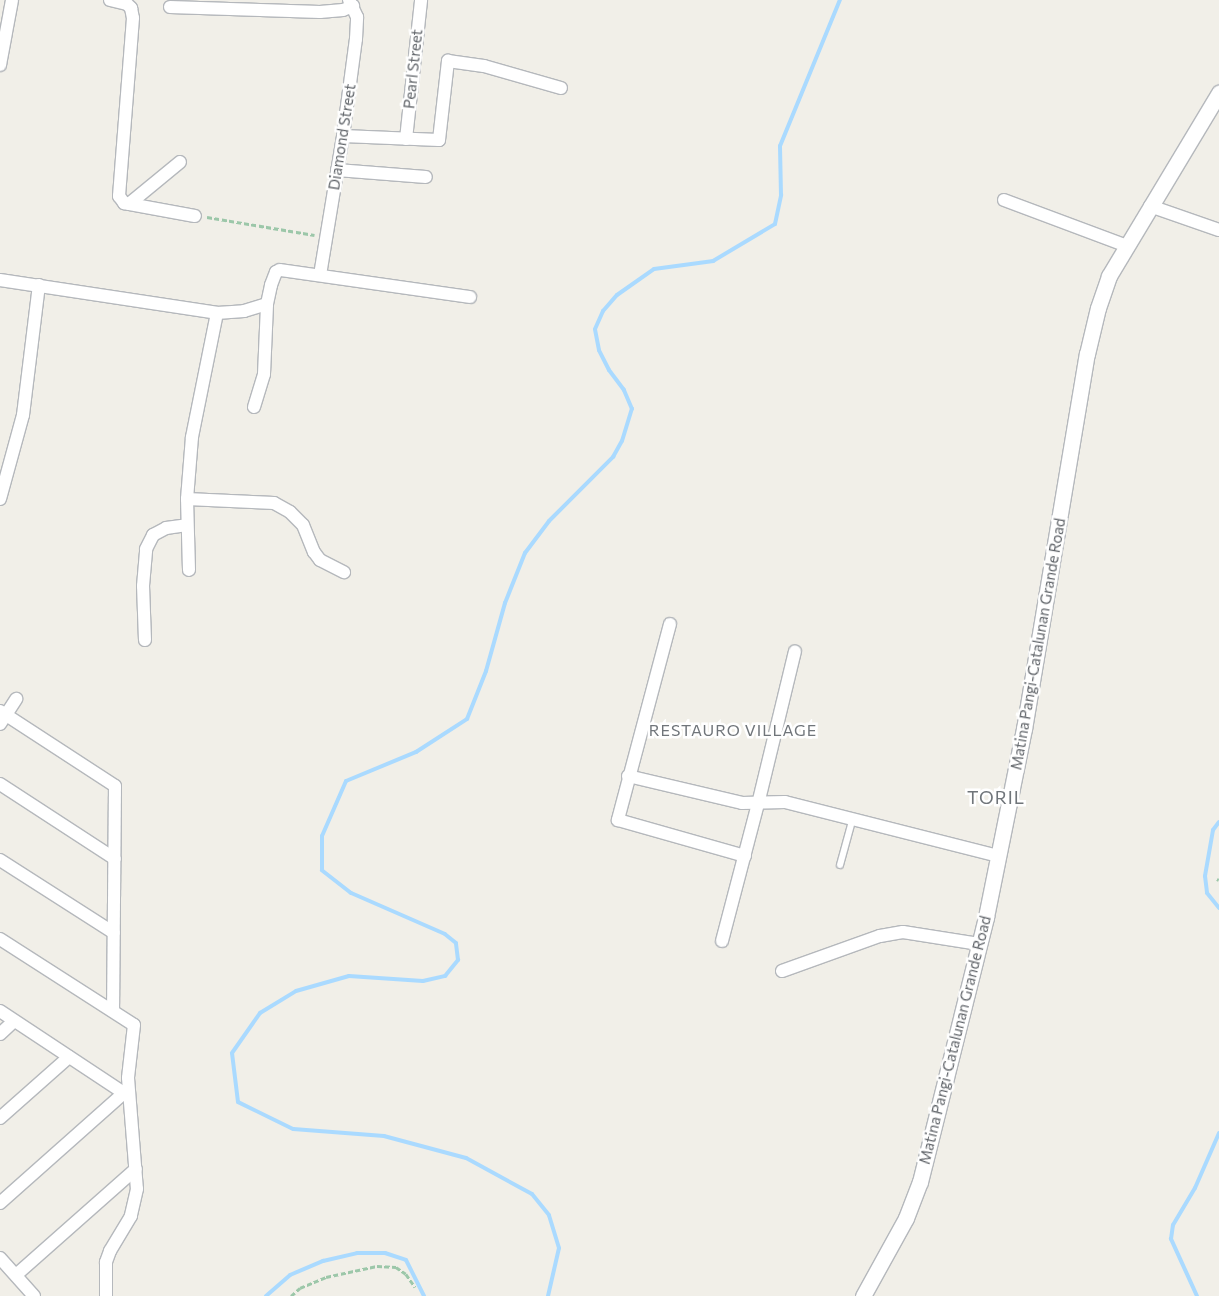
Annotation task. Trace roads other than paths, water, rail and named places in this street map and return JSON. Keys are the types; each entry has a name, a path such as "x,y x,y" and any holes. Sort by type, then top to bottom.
{"street":[{"path":"0,65 12,0"},
{"path":"110,0 127,4 131,8 133,18 118,191 120,200 129,204 195,216"},
{"name":"Pearl Street","path":"406,139 421,0"},
{"path":"170,7 205,4 320,12 343,10 351,3"},
{"name":"Diamond Street","path":"320,275 338,170 357,27 351,3"},
{"path":"343,136 439,140 448,61 484,66 561,88"},
{"name":"Matina Pangi-Catalunan Grande Road","path":"863,1296 906,1218 914,1199 1000,856 1042,631 1090,336 1110,276 1219,92"},
{"path":"129,204 180,162"},
{"path":"338,170 426,177"},
{"path":"1004,200 1127,246"},
{"path":"1150,206 1219,230"},
{"path":"254,407 267,357 267,304 273,276 280,270 470,297"},
{"path":"0,280 217,313 238,312 267,304"},
{"path":"0,499 23,415 40,285"},
{"path":"189,570 187,499 195,418 217,313"},
{"path":"187,499 274,503 290,512 303,525 314,552 320,560 344,572"},
{"path":"145,640 143,571 146,549 153,535 166,528 187,524"},
{"path":"670,624 653,694 628,776 618,820 744,856"},
{"path":"722,941 795,651"},
{"path":"16,699 2,716 115,786 113,1011"},
{"path":"628,776 742,803 785,802 852,821 1000,856"},
{"path":"0,784 115,859"},
{"path":"0,860 114,932"},
{"path":"782,971 880,936 903,932 979,944"},
{"path":"0,939 134,1025 126,1092 136,1169 135,1203 106,1262 106,1296"},
{"path":"0,1011 126,1092"},
{"path":"0,1034 14,1021"},
{"path":"0,1118 69,1057"},
{"path":"0,1204 126,1092"},
{"path":"16,1275 136,1169"},
{"path":"0,1258 34,1296"}],"lane":[{"path":"840,865 852,821"}],"waterway":[{"path":"548,1296 559,1248 549,1215 532,1194 466,1158 384,1136 293,1129 238,1102 232,1053 260,1013 296,991 349,976 423,981 445,976 458,960 456,943 445,934 351,893 322,870 322,836 346,781 416,752 467,719 486,671 505,603 525,553 549,521 613,457 622,441 632,409 624,390 609,370 599,350 595,329 603,311 617,295 654,269 713,261 775,224 781,195 780,146 840,0"},
{"path":"1219,822 1213,830 1205,876 1207,893 1219,908"},
{"path":"1197,1296 1171,1239 1173,1225 1195,1188 1219,1133"},
{"path":"266,1296 290,1275 323,1261 357,1253 385,1253 406,1260 424,1296"}],"district":[{"name":"RESTAURO VILLAGE","path":"733,730"},
{"name":"TORIL","path":"996,797"}]}
